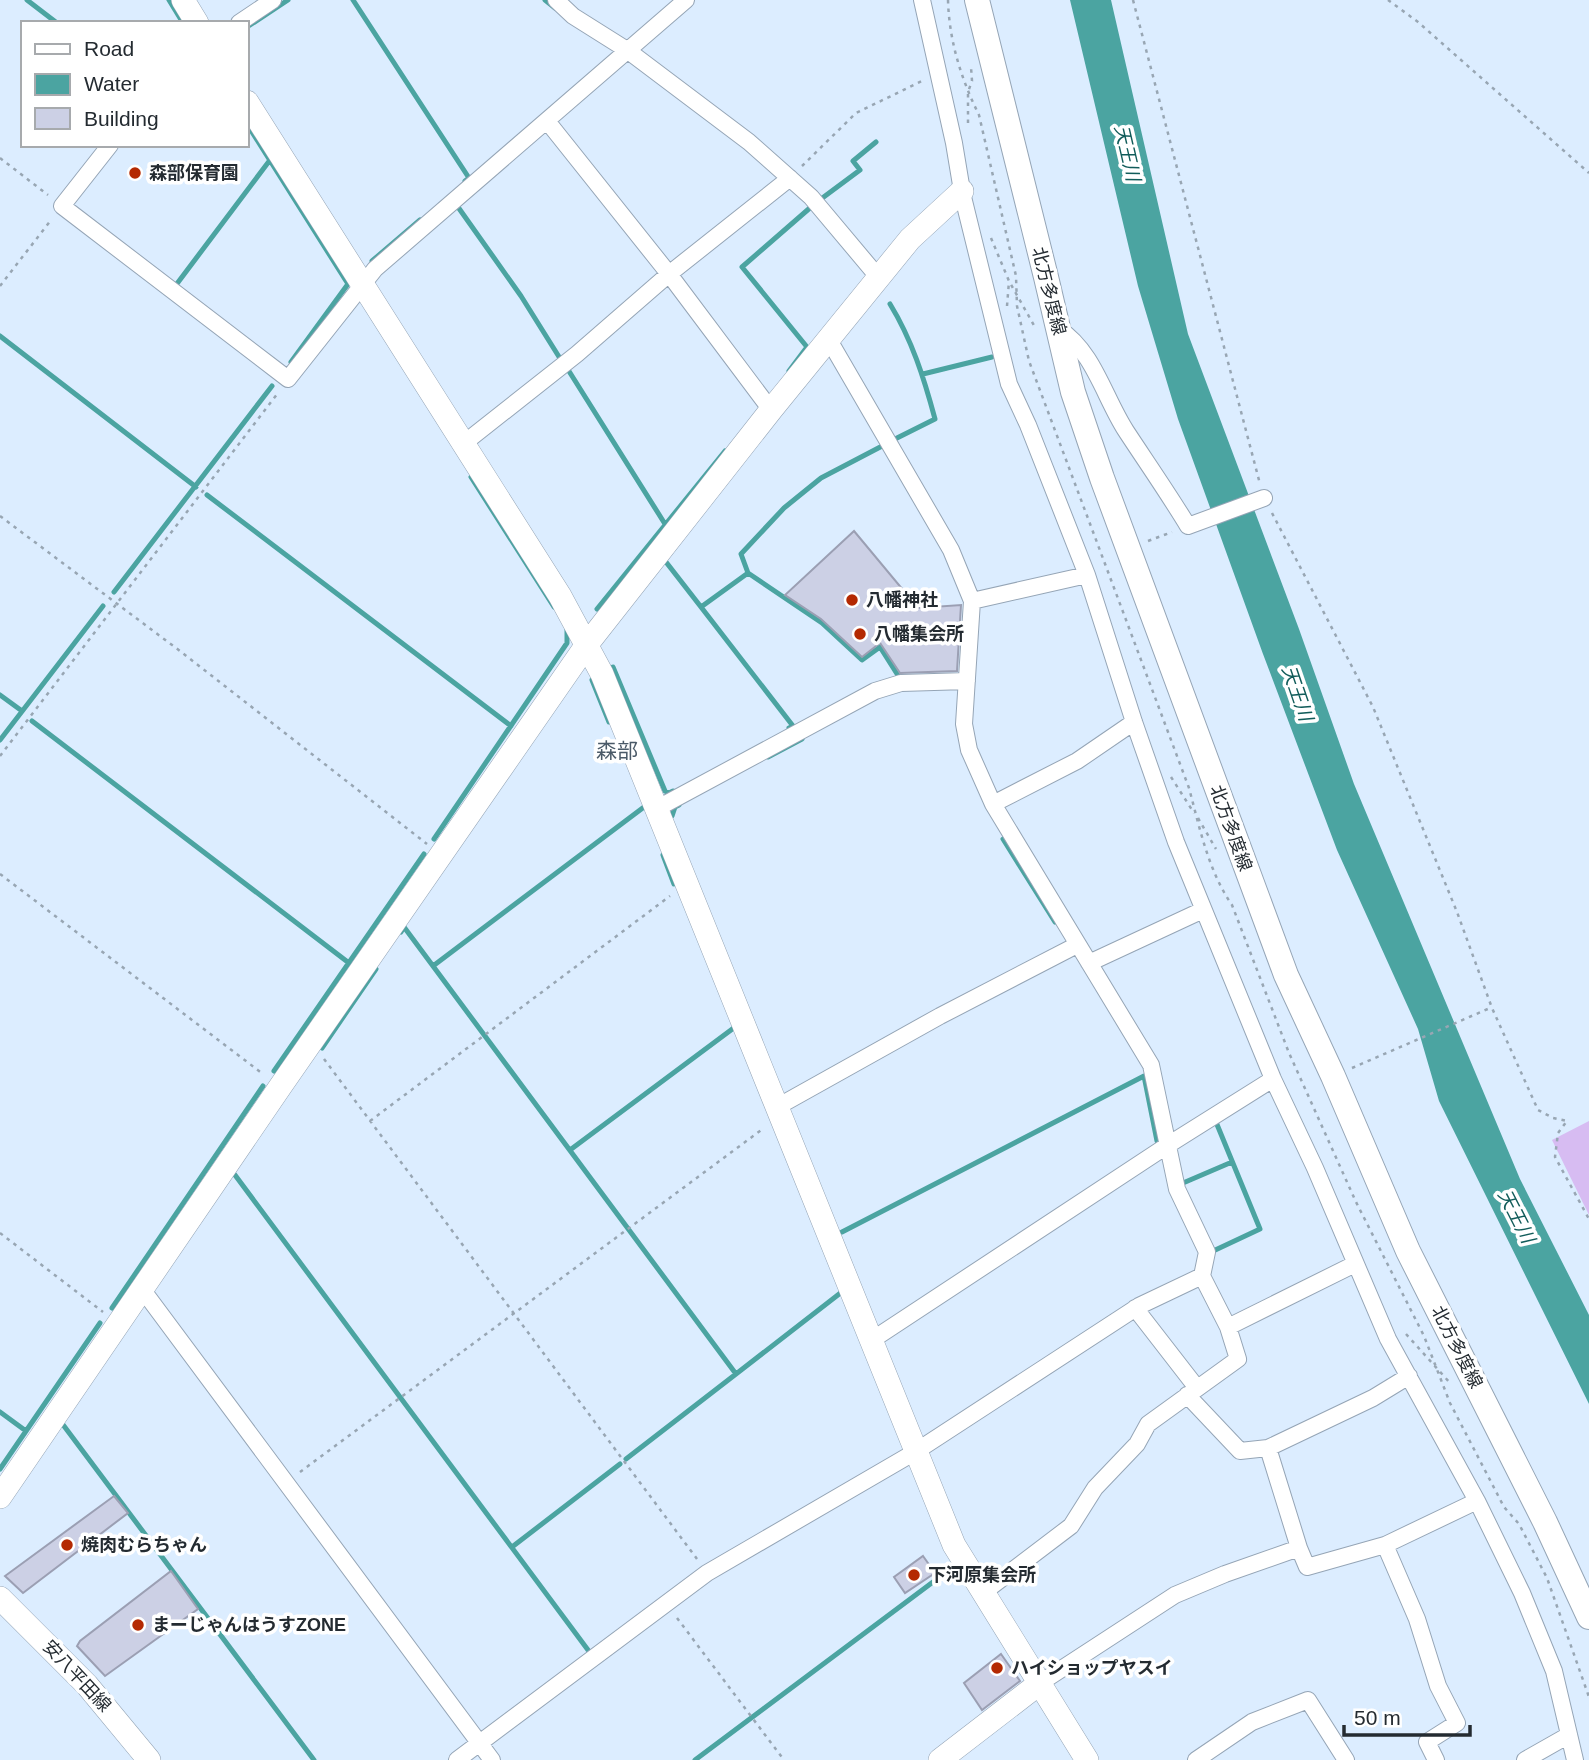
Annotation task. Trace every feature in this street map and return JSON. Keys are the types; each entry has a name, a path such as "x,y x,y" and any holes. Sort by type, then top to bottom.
{"main road":[{"name":"北方多度線","path":"977,0 1049,332 1286,975 1333,1076 1408,1251 1545,1522 1589,1617"}],"street":[{"path":"183,0 196,21"},
{"path":"242,21 273,0"},
{"path":"556,0 573,16 627,50 749,142 811,197 879,278"},
{"path":"922,0 962,191 1009,384 1028,425 1087,576 1176,842 1273,1079 1315,1168 1388,1339 1477,1501 1522,1593 1554,1671 1575,1760"},
{"path":"108,147 62,206 288,379 375,268 547,121 680,2"},
{"path":"248,104 588,643 954,1545 1087,1760"},
{"path":"547,121 669,274 771,410"},
{"path":"463,444 577,354 669,274 790,178"},
{"path":"0,1497 440,854 588,643 771,410 910,239 962,191"},
{"path":"1049,332 1070,336 1090,363 1124,429 1188,526 1264,498"},
{"path":"829,340 951,550 972,601 964,724 969,750 993,804 1151,1065 1177,1189 1207,1252 1202,1276 1228,1327 1238,1359 1148,1424 1138,1444 1095,1488 1071,1526 984,1592"},
{"path":"972,601 1087,576"},
{"path":"656,809 875,691 901,683 967,681"},
{"path":"993,804 1077,761 1134,722"},
{"path":"1089,963 1203,910"},
{"path":"779,1111 940,1016 1077,945"},
{"path":"872,1340 1273,1079"},
{"path":"1228,1327 1355,1264"},
{"path":"457,1760 707,1573 915,1452 1135,1308 1202,1276"},
{"path":"142,1289 492,1760"},
{"path":"1135,1308 1192,1392 1240,1451 1268,1448 1373,1398 1409,1376"},
{"path":"1268,1448 1307,1567 1385,1545 1477,1501"},
{"path":"1385,1545 1418,1619 1438,1686 1457,1723 1427,1742 1436,1760"},
{"path":"940,1760 1040,1683 1175,1595 1299,1548"},
{"name":"安八平田線","path":"0,1598 87,1685 149,1760"},
{"path":"1196,1760 1252,1722 1308,1700 1346,1760"},
{"path":"1525,1760 1569,1735"}],"path":[{"path":"948,0 949,22 968,92 979,115 1016,276 1017,292"},
{"path":"1133,0 1264,498 1373,707 1457,912 1492,1008 1538,1110 1553,1118 1567,1121 1558,1133 1555,1157 1589,1220"},
{"path":"1388,0 1418,22 1589,173"},
{"path":"968,124 968,92 972,82 971,56"},
{"path":"790,178 856,113 939,73"},
{"path":"0,158 62,206 0,286"},
{"path":"989,232 1009,281 1049,332"},
{"path":"0,756 288,379"},
{"path":"0,516 180,651 440,854"},
{"path":"1128,549 1188,526"},
{"path":"1168,771 1219,853"},
{"path":"0,874 280,1087"},
{"path":"370,1121 687,883"},
{"path":"1333,1076 1492,1008"},
{"path":"312,1043 707,1573"},
{"path":"285,1484 513,1315 779,1111"},
{"path":"0,1233 118,1324"},
{"path":"1400,1326 1456,1391"},
{"path":"666,1604 783,1760"}],"shaded area":[{"path":"1589,1121 1589,1215 1552,1140"}],"water":[{"name":"天王川","path":"1070,0 1111,0 1188,334 1354,784 1520,1179 1589,1315 1589,1404 1439,1101 1418,1029 1337,850 1263,654 1178,419 1138,286"}],"building":[{"name":"八幡神社","path":"854,531 918,608 961,605 957,671 900,673 880,643 862,657 821,619 785,595"},
{"name":"焼肉むらちゃん","path":"114,1496 128,1513 23,1593 5,1576"},
{"name":"下河原集会所","path":"923,1556 935,1573 905,1593 894,1577"},
{"name":"まーじゃんはうすZONE","path":"171,1571 198,1609 105,1676 77,1646 80,1641"},
{"name":"ハイショップヤスイ","path":"1001,1654 1020,1681 982,1710 964,1683"}],"waterway":[{"path":"27,0 54,21"},
{"path":"169,0 182,21"},
{"path":"248,26 288,0"},
{"path":"353,0 469,178 465,181"},
{"path":"545,0 555,8"},
{"path":"248,126 348,284 291,362"},
{"path":"821,199 860,170 853,161 876,142"},
{"path":"176,285 270,160"},
{"path":"458,207 521,296 561,360"},
{"path":"789,371 807,347 742,267 811,207"},
{"path":"372,261 420,220"},
{"path":"890,304 917,360 935,419 895,439"},
{"path":"0,336 196,487"},
{"path":"923,374 992,357"},
{"path":"567,368 665,524"},
{"path":"114,592 272,386"},
{"path":"789,728 793,726 701,607 748,573 741,554 784,508 821,478 886,444"},
{"path":"597,609 725,451"},
{"path":"471,477 554,607"},
{"path":"207,495 511,726"},
{"path":"666,562 701,607"},
{"path":"748,573 822,623 862,660 880,647 899,677"},
{"path":"0,740 103,606"},
{"path":"434,839 567,643 567,627"},
{"path":"609,669 613,667 665,791 673,791"},
{"path":"592,680 609,722"},
{"path":"0,695 22,711"},
{"path":"32,721 349,963"},
{"path":"768,757 802,739"},
{"path":"672,816 675,807 679,805"},
{"path":"433,966 644,807"},
{"path":"1003,839 1055,922"},
{"path":"274,1071 424,854"},
{"path":"663,855 674,884"},
{"path":"401,932 404,927 736,1374 843,1291 844,1294"},
{"path":"322,1048 376,969"},
{"path":"570,1150 735,1027"},
{"path":"842,1232 1144,1076 1157,1141"},
{"path":"112,1308 263,1086"},
{"path":"1211,1252 1260,1229 1216,1122"},
{"path":"1183,1183 1232,1162"},
{"path":"235,1175 588,1650"},
{"path":"0,1469 100,1323"},
{"path":"626,1459 736,1374"},
{"path":"0,1412 26,1431"},
{"path":"61,1422 314,1760"},
{"path":"512,1547 620,1464"},
{"path":"695,1760 953,1567"}],"place":[{"name":"森部保育園","path":"135,173"},
{"name":"八幡神社","path":"852,600"},
{"name":"八幡集会所","path":"860,634"},
{"name":"焼肉むらちゃん","path":"67,1545"},
{"name":"下河原集会所","path":"914,1575"},
{"name":"まーじゃんはうすZONE","path":"138,1625"},
{"name":"ハイショップヤスイ","path":"997,1668"}],"district":[{"name":"森部","path":"617,751"}]}
